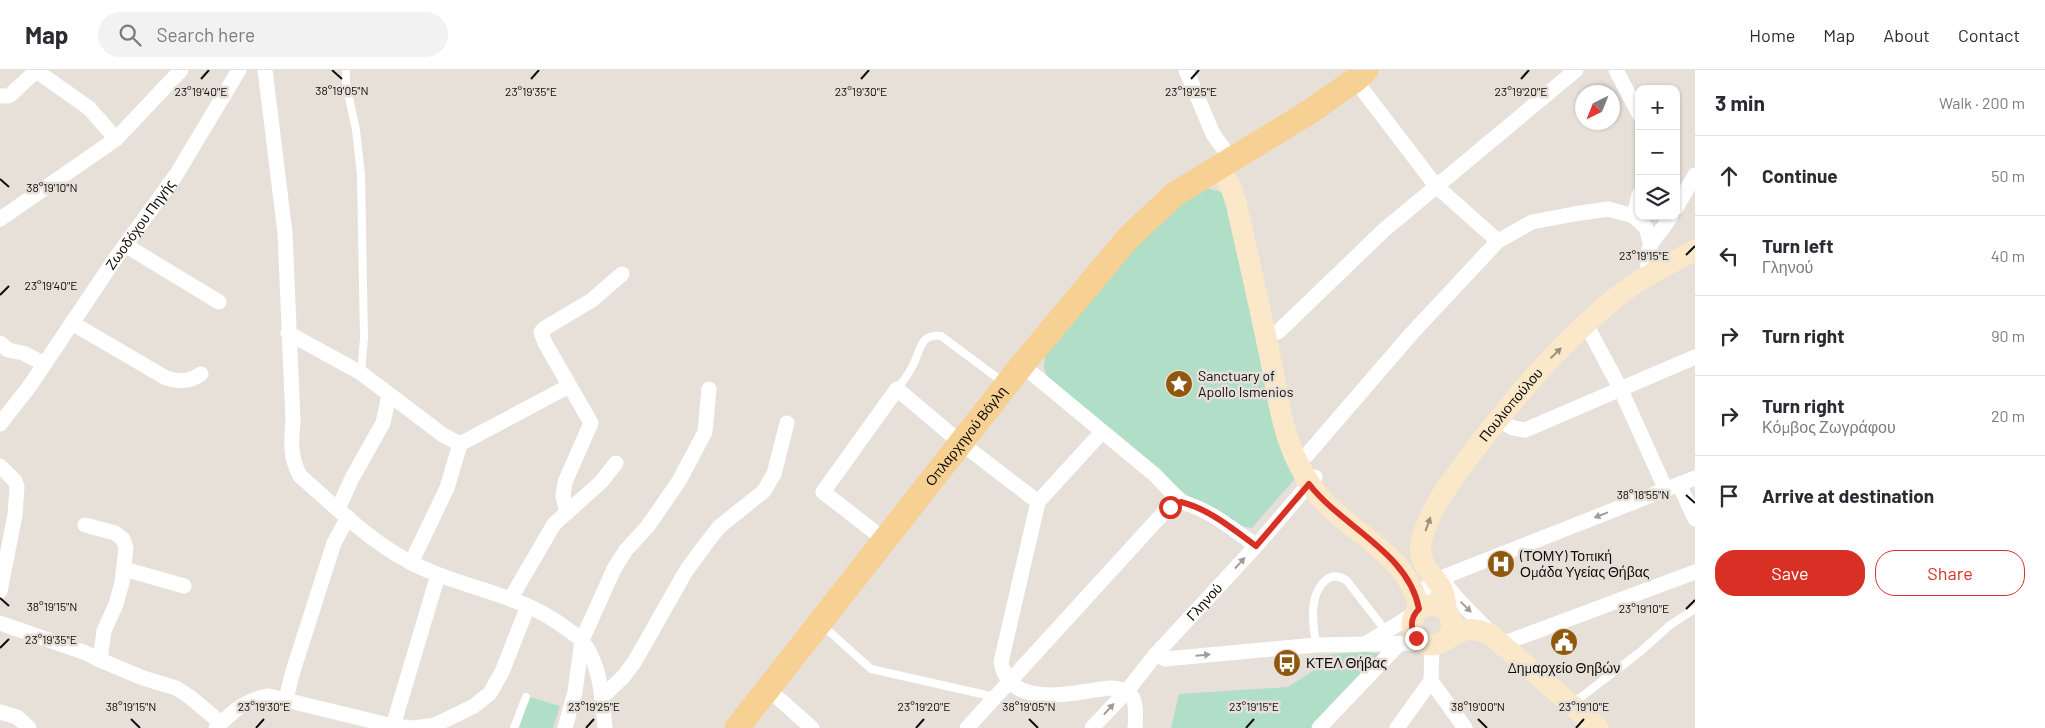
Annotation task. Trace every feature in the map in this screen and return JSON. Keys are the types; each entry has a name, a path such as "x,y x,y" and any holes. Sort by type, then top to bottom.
{"main road":[{"name":"Οπλαρχηγού Βόγλη","path":"737,728 1022,365 1128,238 1175,194 1311,111 1361,75"}],"street":[{"path":"0,219 116,139 181,70"},
{"name":"Ζωοδόχου Πηγής","path":"0,424 176,175 239,70"},
{"path":"265,70 285,233 293,421 290,444 293,464 300,476 370,537 411,563 438,575 511,598 559,623 582,640 595,666 606,728"},
{"path":"1186,70 1225,163 1246,185 1275,341 1286,432 1292,452 1330,508 1395,563 1408,579 1417,607"},
{"path":"1275,341 1384,230 1576,70"},
{"path":"1616,70 1635,106"},
{"path":"0,96 9,96 36,71 89,108 116,139"},
{"path":"1361,75 1436,186 1498,241"},
{"path":"1680,201 1695,175"},
{"path":"1306,456 1412,333 1498,241 1532,222 1608,209 1634,216 1646,228 1650,242"},
{"path":"1634,216 1635,212"},
{"path":"1649,277 1648,251 1650,242 1668,220"},
{"path":"125,246 219,302"},
{"name":"Πουλιοπούλου","path":"1447,612 1436,576 1421,552 1421,544 1429,520 1448,486 1497,420 1546,362 1616,298 1695,250"},
{"path":"567,513 563,496 565,482 591,423 545,343 541,332 592,300 622,274"},
{"path":"72,323 166,378 180,382 190,380 201,374"},
{"path":"1586,324 1673,487 1695,519"},
{"path":"288,333 361,373 443,436 460,444"},
{"path":"1275,341 1312,480 1436,576 1497,640 1598,728"},
{"path":"3,348 23,353 44,364"},
{"path":"1497,420 1513,428 1525,430 1695,357"},
{"path":"1022,365 1156,476 1181,502 1191,504 1220,520 1256,546"},
{"path":"411,563 447,488 460,444 569,386"},
{"path":"565,728 574,692 582,640 614,569 626,550 648,526 679,481 705,432 709,389"},
{"path":"885,540 823,492 897,389 961,443 1038,502"},
{"path":"286,699 352,478 383,423 389,394"},
{"path":"602,697 624,676 635,661 686,571 705,544 719,527 764,491 774,474 787,423"},
{"path":"1102,432 1038,502 1001,662 1004,674 1009,682 1030,694 1043,695 1109,688 1127,691 1134,698 1136,709 1135,728"},
{"path":"511,598 554,524 601,482 616,463"},
{"path":"0,466 15,481 17,487 15,515 0,591"},
{"path":"1433,643 1416,638 1412,630 1412,622 1424,589 1436,576 1695,478"},
{"name":"Γληνού","path":"1092,728 1127,691 1156,654 1256,546 1312,480"},
{"path":"967,728 1156,520 1170,507 1181,502"},
{"path":"85,525 115,533 123,539 126,548 124,569 116,604 104,631 100,660"},
{"path":"124,569 184,586"},
{"path":"1156,654 1164,659 1316,644 1433,643 1469,628 1480,630 1497,640 1695,572"},
{"path":"392,726 438,575"},
{"path":"1367,643 1417,607 1433,605 1441,607 1447,612 1450,617 1451,630 1433,643"},
{"path":"0,623 86,653 143,678 176,688 190,697 219,726 236,709 256,698 269,696 392,726 414,728 435,725 474,706 490,692 502,672 528,606"},
{"path":"1397,728 1431,681 1433,643"},
{"path":"1319,728 1399,644"},
{"path":"1431,681 1465,728"},
{"path":"768,689 812,728"},
{"path":"0,712 17,717 29,728"}],"lane":[{"path":"346,70 346,84 356,130 361,175 364,338 361,373"},
{"path":"897,389 909,373 919,348 926,339 933,335 941,336 1007,385"},
{"path":"1316,644 1313,618 1314,602 1319,588 1327,579 1334,576 1341,577 1347,581 1386,631"},
{"path":"1572,704 1640,652 1670,625 1695,609"},
{"path":"820,624 871,669 995,697"},
{"path":"514,728 526,697"}],"green space":[{"path":"1205,188 1218,191 1227,196 1299,474 1252,528 1240,526 1187,495 1049,382 1044,368 1045,356 1148,230 1185,197"},
{"path":"1363,652 1383,654 1313,728 1171,728 1179,694 1288,687 1313,671 1311,656"},
{"path":"529,697 560,706 553,728 519,728"}],"place":[{"name":"Sanctuary of Apollo Ismenios","path":"1179,384"},
{"name":"(ΤΟΜΥ) Τοπική Ομάδα Υγείας Θήβας","path":"1501,564"},
{"name":"Δημαρχείο Θηβών","path":"1564,642"},
{"name":"ΚΤΕΛ Θήβας","path":"1287,663"}],"route":[{"path":"1170,507 1181,502 1191,504 1220,520 1256,546 1309,484 1325,503 1390,557 1408,579 1417,597 1419,609 1414,614 1412,622 1412,630 1416,638"}]}
